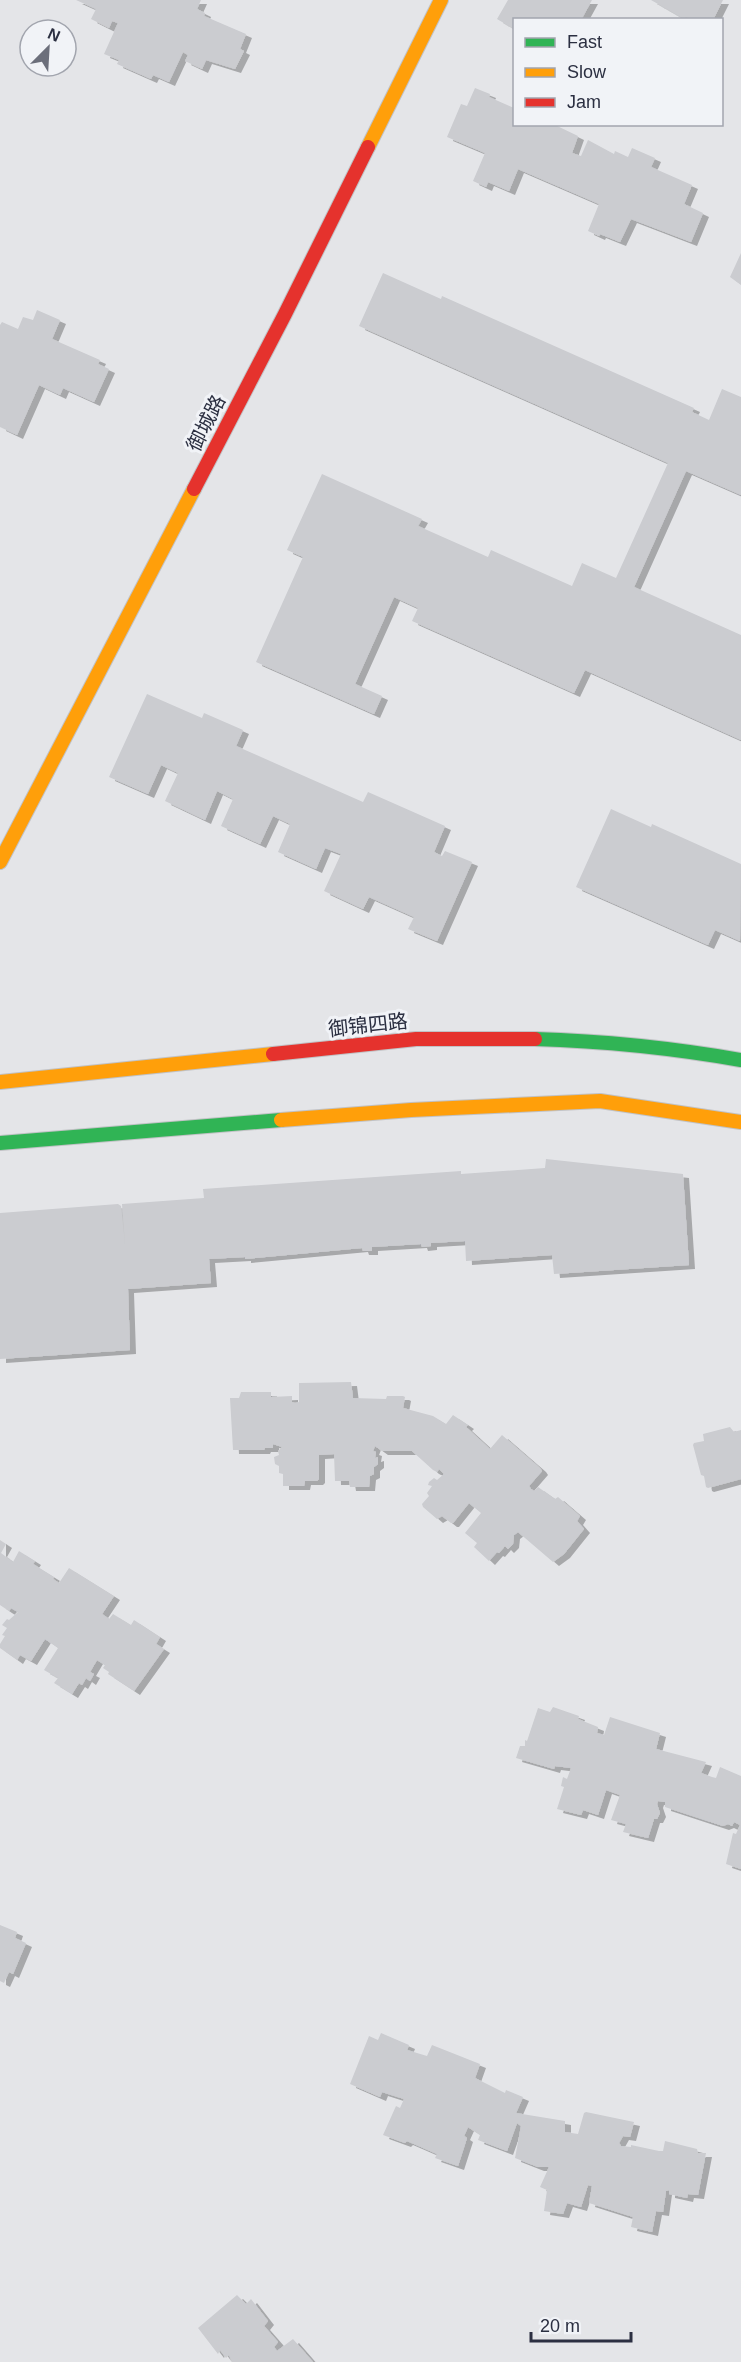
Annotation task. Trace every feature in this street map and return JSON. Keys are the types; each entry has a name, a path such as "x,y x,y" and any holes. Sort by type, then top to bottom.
{"street":[{"name":"御城路","path":"0,862 279,325 441,0"},
{"name":"御锦四路","path":"0,1082 416,1039 584,1040 671,1048 741,1060"},
{"path":"0,1143 411,1110 600,1101 741,1122"}],"building":[{"path":"76,0 201,0 197,9 205,13 204,16 246,34 240,49 244,51 235,69 206,60 202,69 185,61 188,55 183,52 169,82 153,75 151,79 117,64 119,60 104,54 118,23 112,21 109,28 91,19 96,9"},
{"path":"508,0 592,0 582,18 513,18 513,28 497,19"},
{"path":"651,0 723,0 714,18 682,18"},
{"path":"475,88 513,108 513,126 557,126 578,136 572,153 581,156 588,140 614,154 615,151 628,157 632,148 655,158 651,167 692,185 684,204 703,213 691,242 631,219 620,242 600,234 599,236 588,231 599,204 518,169 509,191 488,182 486,187 473,181 485,153 447,137 461,104 467,106"},
{"path":"741,253 741,285 730,277"},
{"path":"383,273 441,299 442,296 694,408 692,412 709,420 722,389 741,397 741,495 686,471 634,587 741,635 741,740 585,670 574,693 412,621 418,608 394,597 355,684 382,696 374,714 256,662 303,557 287,550 322,474 422,519 418,526 488,557 491,550 572,586 582,563 616,578 668,463 359,326"},
{"path":"37,310 60,320 52,339 100,360 98,364 109,369 94,402 63,388 60,395 39,385 17,435 0,427 0,325 2,322 18,329 23,317 33,320"},
{"path":"147,694 202,718 204,713 243,730 236,746 363,802 368,792 445,826 434,852 442,856 445,851 472,862 437,941 408,929 414,917 369,897 363,909 324,891 341,854 325,848 316,869 278,852 290,824 273,816 260,844 221,826 233,799 217,791 205,820 165,801 178,773 161,765 148,794 109,777"},
{"path":"611,809 651,827 652,824 741,864 740,941 715,930 708,945 576,887"},
{"path":"546,1159 683,1174 689,1265 554,1274 552,1255 466,1261 465,1241 431,1243 431,1246 422,1247 421,1244 372,1247 372,1251 363,1251 362,1248 245,1259 245,1257 209,1259 211,1283 128,1289 130,1350 0,1359 0,1213 118,1204 121,1206 125,1244 122,1204 204,1198 203,1189 461,1171 461,1174 545,1168"},
{"path":"351,1382 353,1398 386,1399 387,1396 403,1396 405,1397 403,1408 433,1416 446,1424 453,1415 468,1425 466,1427 490,1449 502,1435 542,1471 529,1486 531,1489 534,1491 538,1487 555,1499 558,1497 580,1516 577,1521 584,1529 564,1554 553,1562 518,1532 514,1535 513,1544 508,1549 505,1546 489,1561 474,1547 477,1543 465,1533 481,1513 469,1503 453,1523 442,1516 437,1519 423,1507 422,1504 429,1496 427,1493 432,1486 428,1485 429,1482 434,1478 437,1480 444,1474 439,1469 437,1472 433,1470 412,1451 382,1451 375,1446 373,1451 376,1452 375,1458 378,1457 378,1464 374,1467 374,1474 370,1476 369,1487 350,1487 349,1481 335,1481 334,1454 319,1455 319,1479 317,1481 305,1481 304,1486 283,1486 283,1474 279,1473 279,1466 275,1464 274,1457 279,1455 278,1451 282,1447 273,1444 273,1448 264,1450 233,1450 230,1398 239,1398 241,1392 271,1392 271,1397 292,1396 292,1402 295,1403 299,1402 299,1383"},
{"path":"730,1427 734,1432 741,1430 741,1479 708,1488 704,1476 701,1475 693,1445 704,1441 703,1434"},
{"path":"0,1540 6,1544 1,1553 13,1562 19,1551 35,1561 33,1564 54,1577 53,1579 59,1583 69,1568 114,1596 102,1614 109,1619 113,1614 131,1625 134,1620 160,1637 156,1644 164,1649 134,1691 108,1674 109,1672 103,1668 105,1665 97,1660 90,1672 94,1674 90,1681 86,1678 82,1685 79,1683 72,1694 54,1683 58,1678 44,1670 58,1648 45,1639 31,1661 20,1655 17,1660 0,1648 5,1636 2,1635 7,1628 2,1625 18,1612 11,1608 9,1611 0,1605"},
{"path":"553,1707 579,1716 578,1719 598,1727 597,1733 604,1735 610,1717 660,1733 656,1749 706,1762 701,1773 716,1778 720,1767 741,1776 741,1869 726,1864 733,1833 736,1834 740,1825 734,1822 732,1826 728,1824 723,1826 665,1807 665,1802 658,1801 660,1813 657,1819 654,1819 648,1838 623,1832 626,1824 611,1820 620,1795 606,1790 598,1815 583,1810 581,1815 557,1809 564,1787 561,1786 563,1777 567,1779 571,1768 555,1766 554,1769 516,1758 520,1746 525,1746 525,1740 527,1741 538,1708 550,1712"},
{"path":"0,1925 17,1932 15,1938 26,1943 13,1974 9,1972 4,1983 0,1981"},
{"path":"381,2033 409,2045 407,2050 427,2056 432,2045 480,2064 475,2078 505,2093 506,2090 523,2097 516,2113 565,2121 565,2132 578,2134 586,2112 634,2122 630,2137 623,2136 619,2143 621,2146 631,2147 631,2145 663,2151 665,2141 697,2149 698,2153 706,2153 698,2195 688,2194 687,2198 669,2194 669,2190 666,2191 663,2212 656,2211 652,2232 631,2227 633,2217 589,2203 592,2186 588,2185 581,2207 567,2203 563,2214 544,2211 547,2190 540,2187 549,2167 538,2167 515,2158 521,2126 517,2123 507,2151 478,2140 480,2135 468,2127 458,2166 435,2158 437,2154 407,2141 405,2143 383,2135 396,2106 400,2108 404,2099 382,2092 380,2097 350,2084 369,2036 378,2040"},
{"path":"237,2295 246,2304 251,2299 268,2321 264,2326 278,2342 274,2347 277,2351 293,2339 313,2362 232,2362 229,2355 226,2358 220,2350 218,2354 198,2328"}],"traffic: fast":[{"path":"535,1039 638,1046 741,1060"},
{"path":"0,1143 281,1120"}],"traffic: slow":[{"path":"368,147 441,0"},
{"path":"0,862 194,489"},
{"path":"0,1082 273,1054"},
{"path":"281,1120 411,1110 600,1101 741,1122"}],"traffic: jam":[{"path":"194,489 368,147"},
{"path":"273,1054 416,1039 535,1039"}]}
